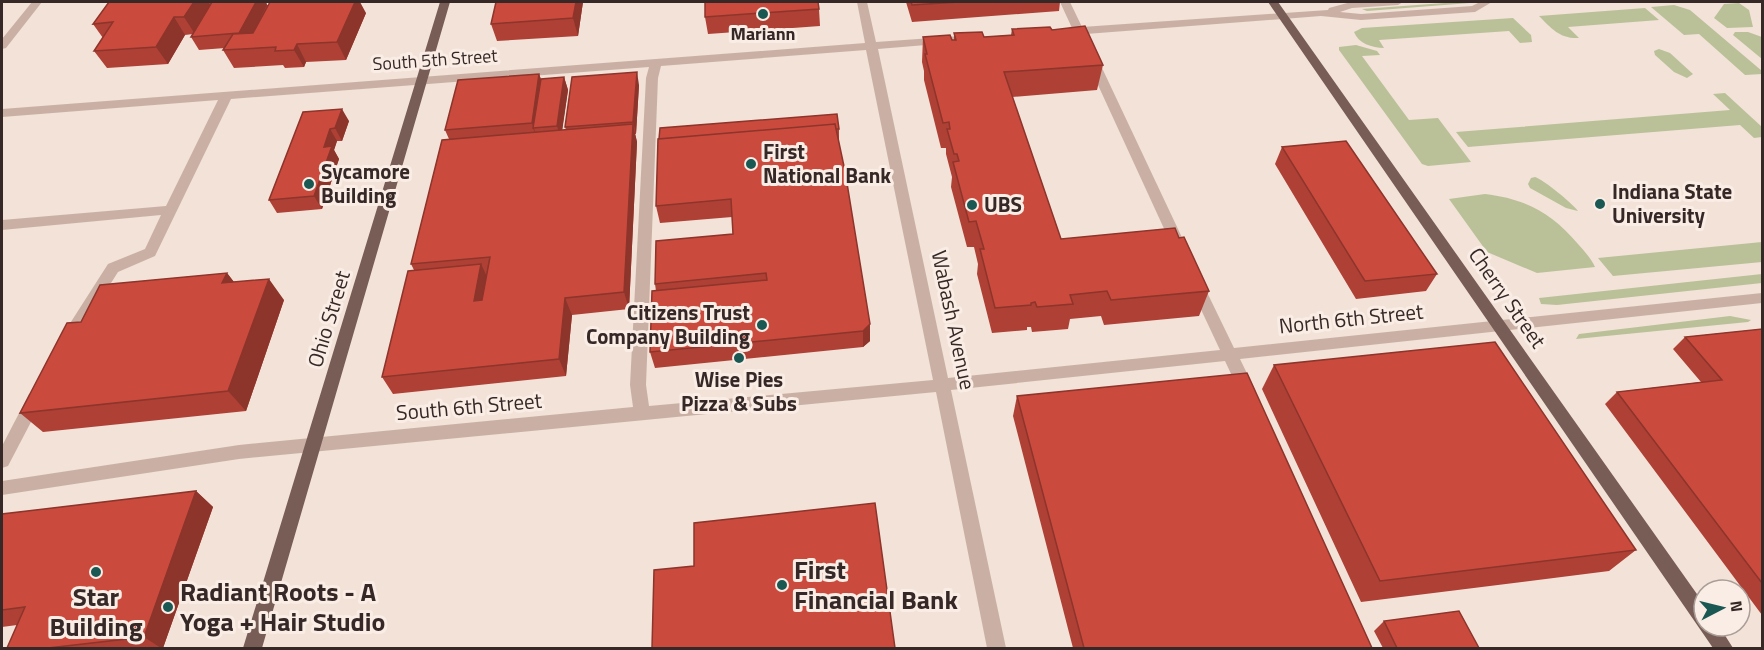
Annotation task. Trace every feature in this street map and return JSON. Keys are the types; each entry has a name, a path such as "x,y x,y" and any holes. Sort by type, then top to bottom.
{"main road":[{"name":"Ohio Street","path":"252,648 445,2"},
{"name":"Cherry Street","path":"1273,2 1692,603"}],"street":[{"path":"2,46 37,2"},
{"name":"Wabash Avenue","path":"862,2 997,648"},
{"path":"1065,2 1255,407"},
{"path":"1321,14 1351,5 1398,2"},
{"path":"1057,32 1321,14 1361,17 1475,9 1487,2"},
{"name":"South 5th Street","path":"2,112 990,37"},
{"path":"642,413 639,373 652,78 656,62"},
{"path":"60,353 113,268 150,252 227,94"},
{"path":"2,225 170,210"},
{"name":"North 6th Street","path":"943,385 1498,324 1762,298"},
{"path":"2,461 44,382"},
{"name":"South 6th Street","path":"2,488 239,452 943,385"}],"green space":[{"path":"1470,3 1367,11 1362,9"},
{"path":"1739,3 1749,10 1753,27 1727,28 1714,18 1724,4"},
{"path":"1674,5 1690,10 1762,71 1762,74 1745,75 1699,34 1684,35 1651,7"},
{"path":"1645,8 1659,20 1568,27 1579,38 1561,35 1539,16"},
{"path":"1513,18 1531,35 1532,42 1520,43 1509,31 1379,40 1384,48 1379,48 1362,42 1354,32 1362,28"},
{"path":"1735,32 1748,32 1762,37 1762,59 1733,35"},
{"path":"1356,45 1377,51 1380,55 1362,56 1409,120 1438,118 1471,162 1428,166 1422,164 1339,50 1339,47"},
{"path":"1659,49 1670,53 1693,74 1687,78 1674,72 1655,55 1654,51"},
{"path":"1725,93 1762,127 1762,137 1754,138 1740,125 1468,147 1456,132 1730,110 1713,94"},
{"path":"1535,177 1558,192 1578,211 1566,208 1530,188 1528,184 1531,178"},
{"path":"1485,194 1526,204 1548,216 1568,233 1595,267 1537,273 1487,252 1449,199"},
{"path":"1762,242 1762,262 1613,276 1598,258"},
{"path":"1762,274 1762,283 1557,305 1541,304 1539,298"},
{"path":"1730,316 1751,320 1576,339 1579,334"}],"building":[{"path":"109,2 194,2 184,17 174,17 156,47 94,51 113,22 93,24"},
{"path":"212,2 256,2 239,33 191,37"},
{"path":"270,2 355,2 337,42 297,44 294,50 275,51 276,47 223,50 233,34 253,33"},
{"path":"496,2 576,2 573,18 491,24"},
{"path":"705,2 818,2 819,9 705,17"},
{"path":"911,2 958,2 912,5"},
{"path":"1085,26 1103,65 1004,72 1061,239 1175,228 1179,238 1184,237 1209,291 1111,300 1107,291 1070,295 1073,304 1037,307 1035,302 1031,305 995,308 980,249 984,249 976,221 969,222 953,162 959,161 957,154 954,154 947,129 950,129 949,122 943,123 925,54 927,54 923,37 950,35 952,40 956,40 954,33 982,32 984,37 1014,35 1012,29 1050,27 1052,30"},
{"path":"637,72 633,122 565,127 572,77"},
{"path":"539,74 532,123 445,130 458,80"},
{"path":"564,77 557,126 533,128 541,79"},
{"path":"342,109 335,128 330,129 324,147 332,146 314,196 269,200 303,112"},
{"path":"837,114 839,129 836,129 835,124 659,139 660,128"},
{"path":"633,124 624,292 565,298 559,359 382,377 408,271 481,264 474,301 482,300 490,257 411,264 442,140"},
{"path":"835,124 870,324 863,331 650,352 652,291 767,280 766,273 655,284 656,241 733,234 731,199 656,206 658,139"},
{"path":"1346,141 1437,274 1365,281 1282,147"},
{"path":"227,273 222,283 269,279 228,391 20,413 67,323 81,322 100,285"},
{"path":"1762,329 1762,583 1617,392 1722,380 1685,337"},
{"path":"1495,342 1636,550 1380,581 1274,365"},
{"path":"1247,373 1372,648 1084,648 1017,396"},
{"name":"Star Building","path":"196,491 144,637 48,648 7,648 25,607 2,610 2,514"},
{"name":"First Financial Bank","path":"875,503 895,648 652,648 654,570 694,566 694,523"},
{"path":"1459,611 1479,648 1397,648 1384,621"}],"place":[{"name":"Mariann","path":"763,14"},
{"name":"First National Bank","path":"751,164"},
{"name":"Sycamore Building","path":"309,184"},
{"name":"Indiana State University","path":"1600,204"},
{"name":"UBS","path":"972,205"},
{"name":"Citizens Trust Company Building","path":"762,325"},
{"name":"Wise Pies Pizza & Subs","path":"739,358"},
{"name":"Star Building","path":"96,572"},
{"name":"First Financial Bank","path":"782,585"},
{"name":"Radiant Roots - A Yoga + Hair Studio","path":"168,607"}]}
